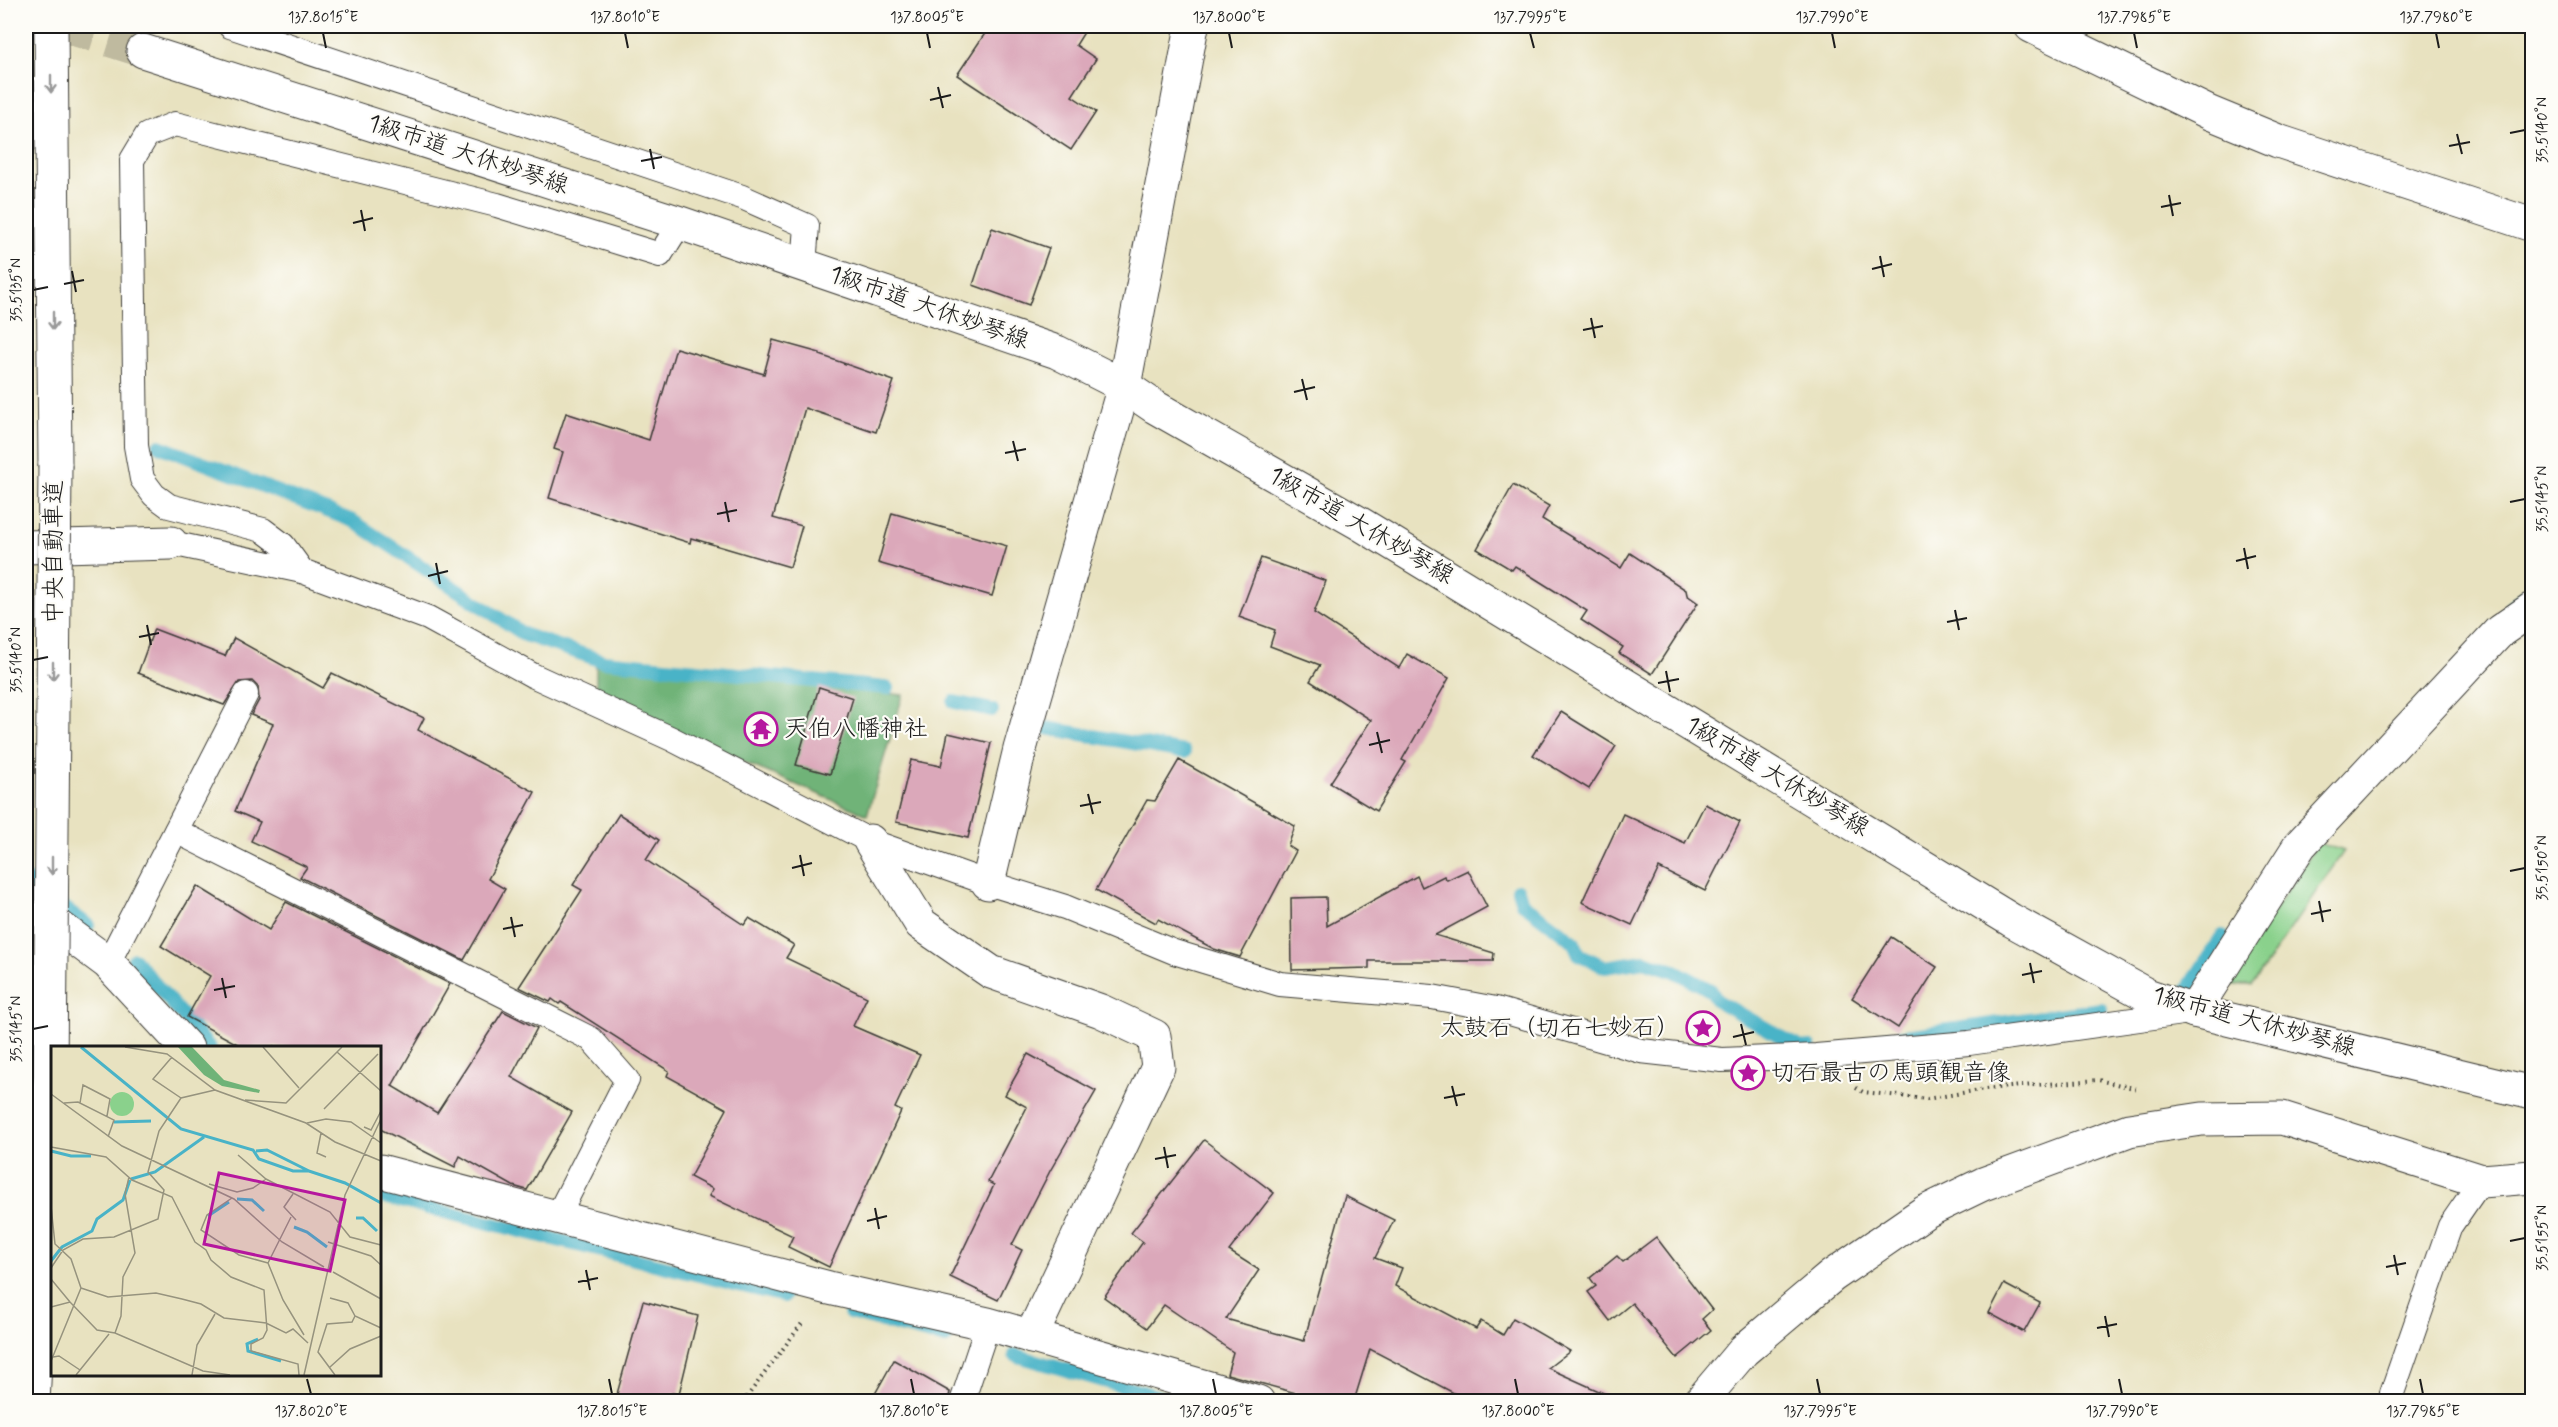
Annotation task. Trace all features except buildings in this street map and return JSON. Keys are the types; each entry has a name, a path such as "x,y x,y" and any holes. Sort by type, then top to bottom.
{"main road":[{"name":"中央自動車道","path":"33,1401 50,1076 55,465 51,26"},
{"path":"988,884 1020,749 1124,386 1192,26"},
{"path":"2031,26 2210,113 2278,141 2532,225"},
{"name":"1級市道 大休妙琴線","path":"143,51 680,223 1057,352 1124,386 1155,407 1359,523 2011,920 2147,994 2194,1011 2532,1093"},
{"path":"26,547 171,543"},
{"path":"2194,1011 2300,845 2500,631 2532,609"},
{"path":"870,841 921,924 991,972 1101,1011 1154,1036 1158,1067 1031,1337"},
{"path":"26,902 108,963 186,1046"},
{"path":"1700,1401 1752,1343 1832,1276 1925,1212 1983,1184 2129,1130 2202,1119 2282,1118 2481,1181 2532,1177"},
{"path":"381,1171 829,1288 988,1324 1258,1401"}],"lane":[{"path":"230,26 742,197 807,226 804,266"},
{"path":"302,571 283,545 263,530 170,506 154,495 142,479 136,446 132,160 147,135 175,124 497,205 660,255 680,223"},
{"path":"171,543 302,571 428,618 532,675 672,739 870,841 988,884 1065,907 1174,952 1280,984 1432,997 1496,1009 1641,1051 1722,1060 1816,1056 1969,1043 2194,1011"},
{"path":"108,963 246,694"},
{"path":"176,831 591,1039 627,1080 557,1217"},
{"path":"2392,1393 2450,1226 2481,1181"},
{"path":"962,1401 988,1324"}],"path":[{"path":"1816,1056 1839,1080 1863,1092 1927,1099 1985,1089 2098,1080 2133,1086 2142,1091"},
{"path":"743,1401 829,1288"}],"green space":[{"path":"596,662 903,695 867,815 596,699"},
{"path":"2318,843 2344,851 2252,985 2226,985"}],"waterway":[{"path":"159,446 353,521 525,635 603,661 887,688"},
{"path":"2511,608 2532,590"},
{"path":"954,702 992,710"},
{"path":"1047,728 1184,752"},
{"path":"26,879 88,925"},
{"path":"1518,890 1522,903 1573,941 1579,954 1605,967 1644,961 1675,971 1712,991 1716,1000 1801,1048 1810,1047"},
{"path":"2186,992 2222,936"},
{"path":"134,959 208,1046"},
{"path":"1883,1039 2101,1009"},
{"path":"381,1196 784,1296"},
{"path":"850,1313 946,1338"},
{"path":"1015,1355 1176,1402"}],"tunnel":[{"path":"63,26 143,51"}],"place":[{"name":"天伯八幡神社","path":"761,729"},
{"name":"太鼓石（切石七妙石）","path":"1703,1028"},
{"name":"切石最古の馬頭観音像","path":"1748,1073"}]}
